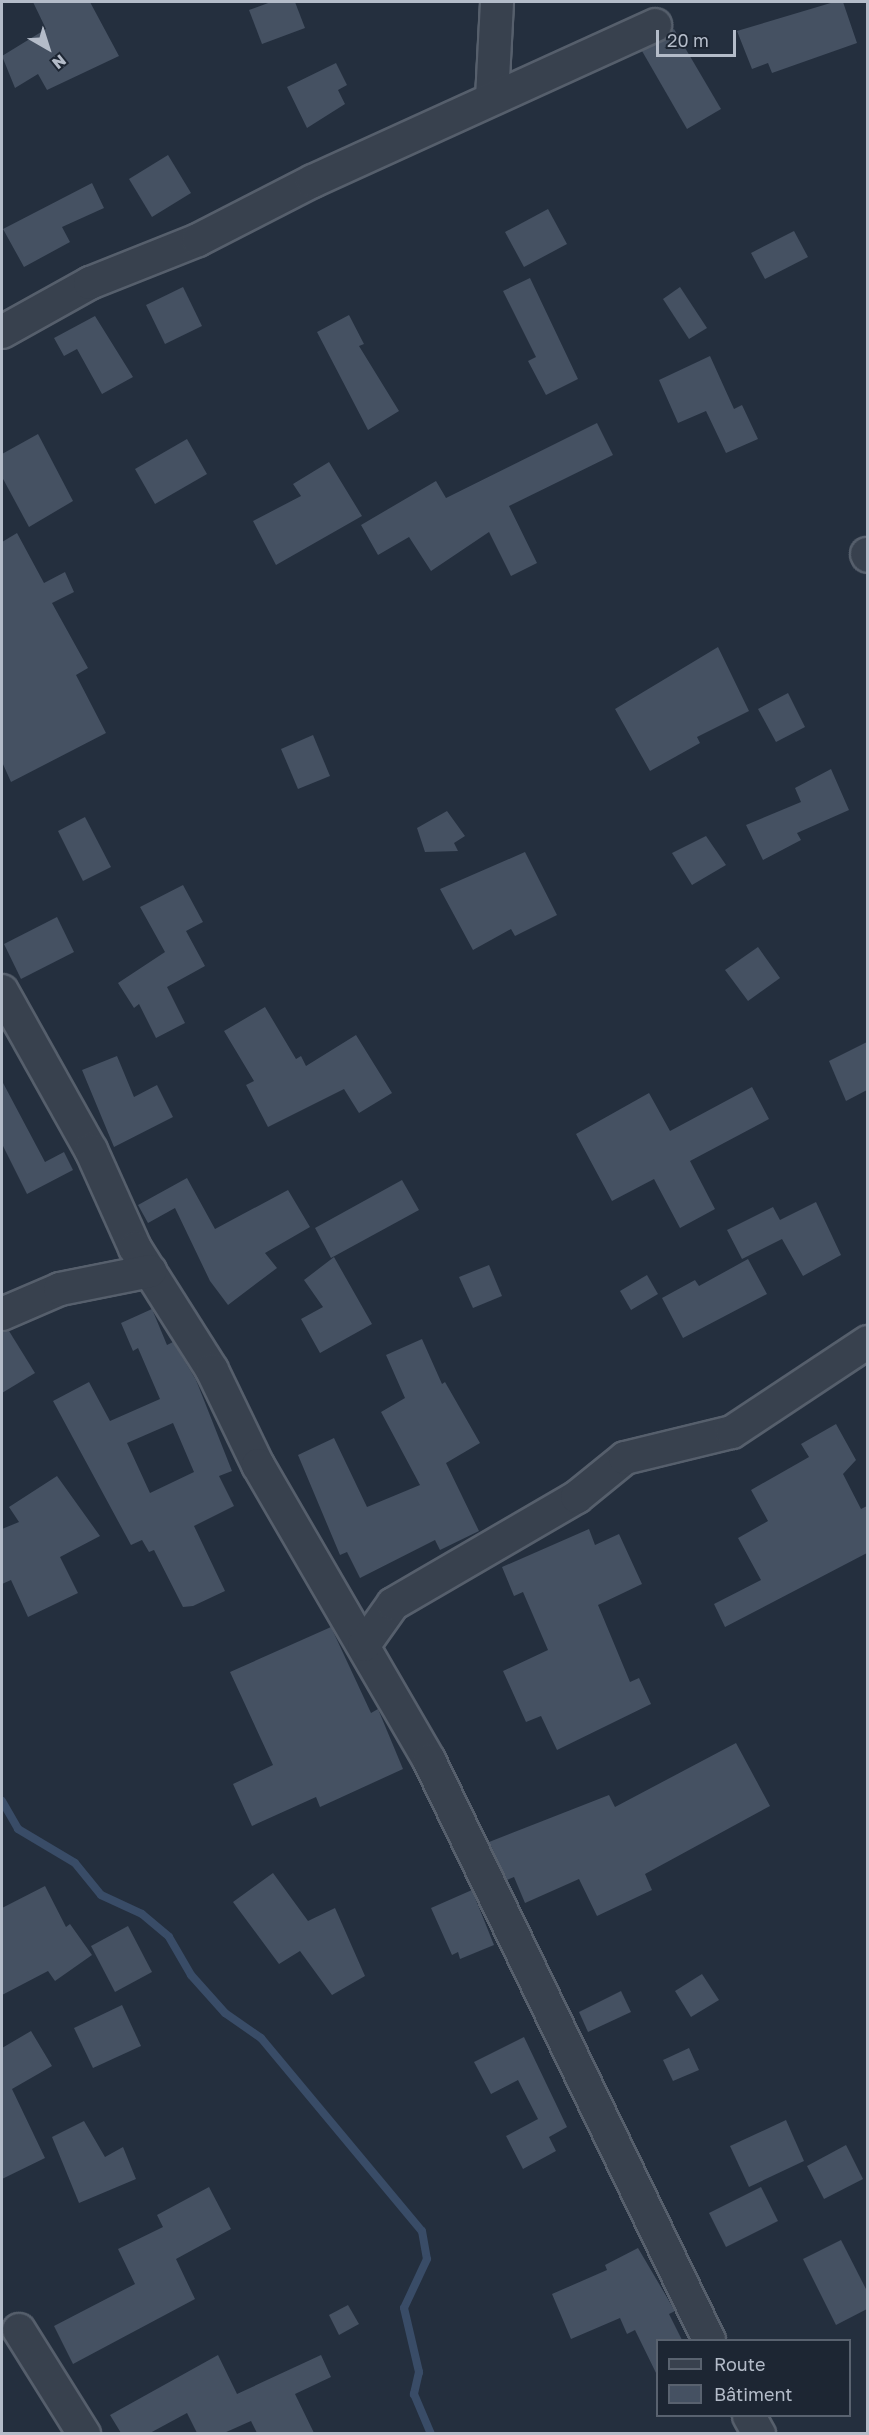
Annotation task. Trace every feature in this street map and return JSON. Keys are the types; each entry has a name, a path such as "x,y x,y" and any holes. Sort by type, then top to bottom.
{"street":[{"path":"492,98 497,2"},
{"path":"2,332 90,283 198,240 492,98 655,25"},
{"path":"2,991 91,1150 150,1271 212,1370 258,1465 429,1760 543,1986 709,2339"},
{"path":"2,1314 60,1288 150,1271"},
{"path":"364,1645 393,1604 577,1497 625,1458 732,1432 867,1342"},
{"path":"19,2330 84,2433"},
{"path":"750,2417 759,2433"}],"building":[{"path":"33,2 90,2 119,56 47,90 38,74 15,88 2,56 46,29"},
{"path":"271,2 295,2 305,28 262,44 249,10"},
{"path":"834,2 843,2 857,43 772,73 768,63 752,69 737,31"},
{"path":"674,29 721,109 687,129 642,51"},
{"path":"336,63 347,85 338,90 345,104 307,128 287,87"},
{"path":"168,155 191,193 152,217 129,179"},
{"path":"92,183 104,208 62,227 70,242 24,267 3,229"},
{"path":"548,209 567,244 524,267 505,232"},
{"path":"794,231 808,257 765,279 751,253"},
{"path":"530,278 578,379 546,395 528,361 536,357 503,291"},
{"path":"183,287 202,326 165,344 146,305"},
{"path":"680,287 707,328 689,339 663,299"},
{"path":"349,315 364,344 359,346 399,411 368,430 317,332"},
{"path":"95,316 133,377 102,394 77,349 64,356 54,338"},
{"path":"710,356 734,409 742,405 758,439 726,453 706,411 678,423 659,380"},
{"path":"597,423 613,455 509,506 537,563 511,576 489,532 431,571 409,537 378,555 361,525 436,481 446,498"},
{"path":"38,434 73,501 29,527 2,477 2,454"},
{"path":"187,439 207,474 155,504 135,469"},
{"path":"329,462 362,516 276,565 253,521 301,496 293,484"},
{"path":"17,533 44,583 65,572 74,592 52,603 88,668 76,675 106,733 11,782 2,762 2,542"},
{"path":"718,647 749,711 697,737 700,743 650,771 615,709"},
{"path":"788,693 805,727 776,742 758,709"},
{"path":"313,735 330,776 298,789 281,749"},
{"path":"831,769 849,810 797,833 801,840 763,860 746,825 801,802 795,788"},
{"path":"447,811 465,836 454,843 458,851 425,852 417,828"},
{"path":"85,817 111,867 83,881 58,831"},
{"path":"706,836 726,865 692,885 672,853"},
{"path":"525,852 557,915 515,936 511,929 473,950 440,889"},
{"path":"183,885 203,922 186,931 205,966 167,987 185,1023 156,1038 139,1004 134,1008 118,983 165,952 140,907"},
{"path":"57,917 74,952 21,979 4,944"},
{"path":"758,947 780,978 748,1001 725,970"},
{"path":"265,1007 296,1059 301,1056 306,1066 356,1035 392,1093 359,1113 344,1089 268,1127 246,1085 254,1081 224,1031"},
{"path":"867,1042 867,1090 846,1101 829,1061"},
{"path":"117,1056 134,1097 157,1085 173,1117 114,1147 82,1070"},
{"path":"2,1081 45,1162 64,1152 73,1170 27,1194 2,1144"},
{"path":"752,1087 769,1119 690,1161 715,1209 680,1228 654,1179 612,1201 576,1134 649,1093 670,1131"},
{"path":"187,1178 215,1229 288,1190 310,1227 265,1253 277,1268 228,1305 210,1281 175,1208 148,1223 138,1205"},
{"path":"402,1180 419,1210 331,1258 315,1228"},
{"path":"816,1202 841,1255 803,1276 782,1239 742,1259 727,1230 773,1207 780,1220"},
{"path":"334,1257 372,1324 320,1353 301,1319 323,1307 304,1280"},
{"path":"748,1259 767,1294 683,1338 662,1298 695,1280 699,1286"},
{"path":"489,1265 502,1296 473,1308 459,1277"},
{"path":"647,1275 658,1294 631,1310 620,1291"},
{"path":"152,1309 167,1345 173,1342 196,1380 232,1471 219,1476 234,1506 194,1526 225,1591 193,1606 183,1607 154,1550 149,1552 142,1540 131,1545 53,1401 89,1382 110,1421 160,1399 138,1348 133,1351 121,1323","holes":["173,1423 194,1472 150,1493 127,1443"]},
{"path":"9,1331 35,1373 2,1393 2,1332"},
{"path":"422,1339 442,1384 445,1382 480,1443 446,1463 479,1531 440,1550 435,1540 360,1578 347,1552 340,1555 298,1455 334,1438 367,1507 420,1485 381,1412 405,1398 386,1355"},
{"path":"836,1424 856,1460 843,1474 861,1509 867,1506 867,1553 725,1627 714,1604 761,1580 738,1538 768,1521 751,1490 809,1457 801,1444"},
{"path":"57,1476 100,1536 60,1557 78,1593 28,1617 11,1580 2,1584 2,1529 19,1522 9,1507"},
{"path":"589,1529 595,1545 619,1534 642,1584 598,1605 630,1682 639,1678 651,1704 557,1750 541,1716 526,1722 503,1671 548,1650 523,1592 514,1596 502,1567"},
{"path":"331,1627 371,1713 378,1709 403,1769 320,1807 316,1797 252,1826 233,1784 273,1765 230,1672"},
{"path":"736,1743 770,1806 645,1874 652,1890 597,1916 579,1879 525,1903 514,1877 507,1880 489,1842 609,1795 615,1807"},
{"path":"273,1873 308,1921 335,1908 365,1976 332,1995 300,1951 279,1964 233,1902"},
{"path":"45,1886 66,1927 70,1924 92,1955 55,1981 48,1971 2,1995 2,1908"},
{"path":"472,1890 494,1945 460,1959 458,1952 452,1955 431,1908"},
{"path":"128,1926 152,1972 115,1992 91,1946"},
{"path":"702,1974 719,2000 691,2017 675,1991"},
{"path":"621,1991 631,2012 588,2032 579,2012"},
{"path":"122,2005 141,2046 93,2068 74,2028"},
{"path":"31,2031 52,2066 12,2089 45,2158 2,2179 2,2048"},
{"path":"524,2037 567,2127 549,2137 556,2151 523,2169 506,2136 538,2119 518,2080 491,2094 474,2062"},
{"path":"689,2048 699,2070 673,2081 663,2060"},
{"path":"786,2120 804,2161 749,2187 730,2146"},
{"path":"84,2121 105,2157 123,2147 136,2179 79,2203 52,2137"},
{"path":"846,2145 863,2179 824,2199 807,2166"},
{"path":"209,2187 231,2229 176,2259 195,2299 73,2364 54,2326 135,2284 118,2249 163,2227 157,2215"},
{"path":"761,2187 778,2221 726,2247 709,2213"},
{"path":"841,2240 867,2291 867,2309 836,2325 803,2259"},
{"path":"638,2248 675,2311 669,2314 682,2339 656,2339 656,2373 635,2330 627,2334 620,2318 571,2339 552,2294 607,2270 605,2265"},
{"path":"348,2305 359,2324 339,2335 329,2315"},
{"path":"218,2355 237,2394 321,2355 331,2377 295,2394 314,2433 257,2433 251,2421 224,2433 197,2433 187,2413 150,2433 121,2433 110,2415"}],"waterway":[{"path":"2,1801 18,1829 75,1863 101,1895 142,1914 169,1937 191,1975 225,2013 261,2038 422,2231 427,2259 404,2308 419,2372 414,2394 431,2434"}]}
